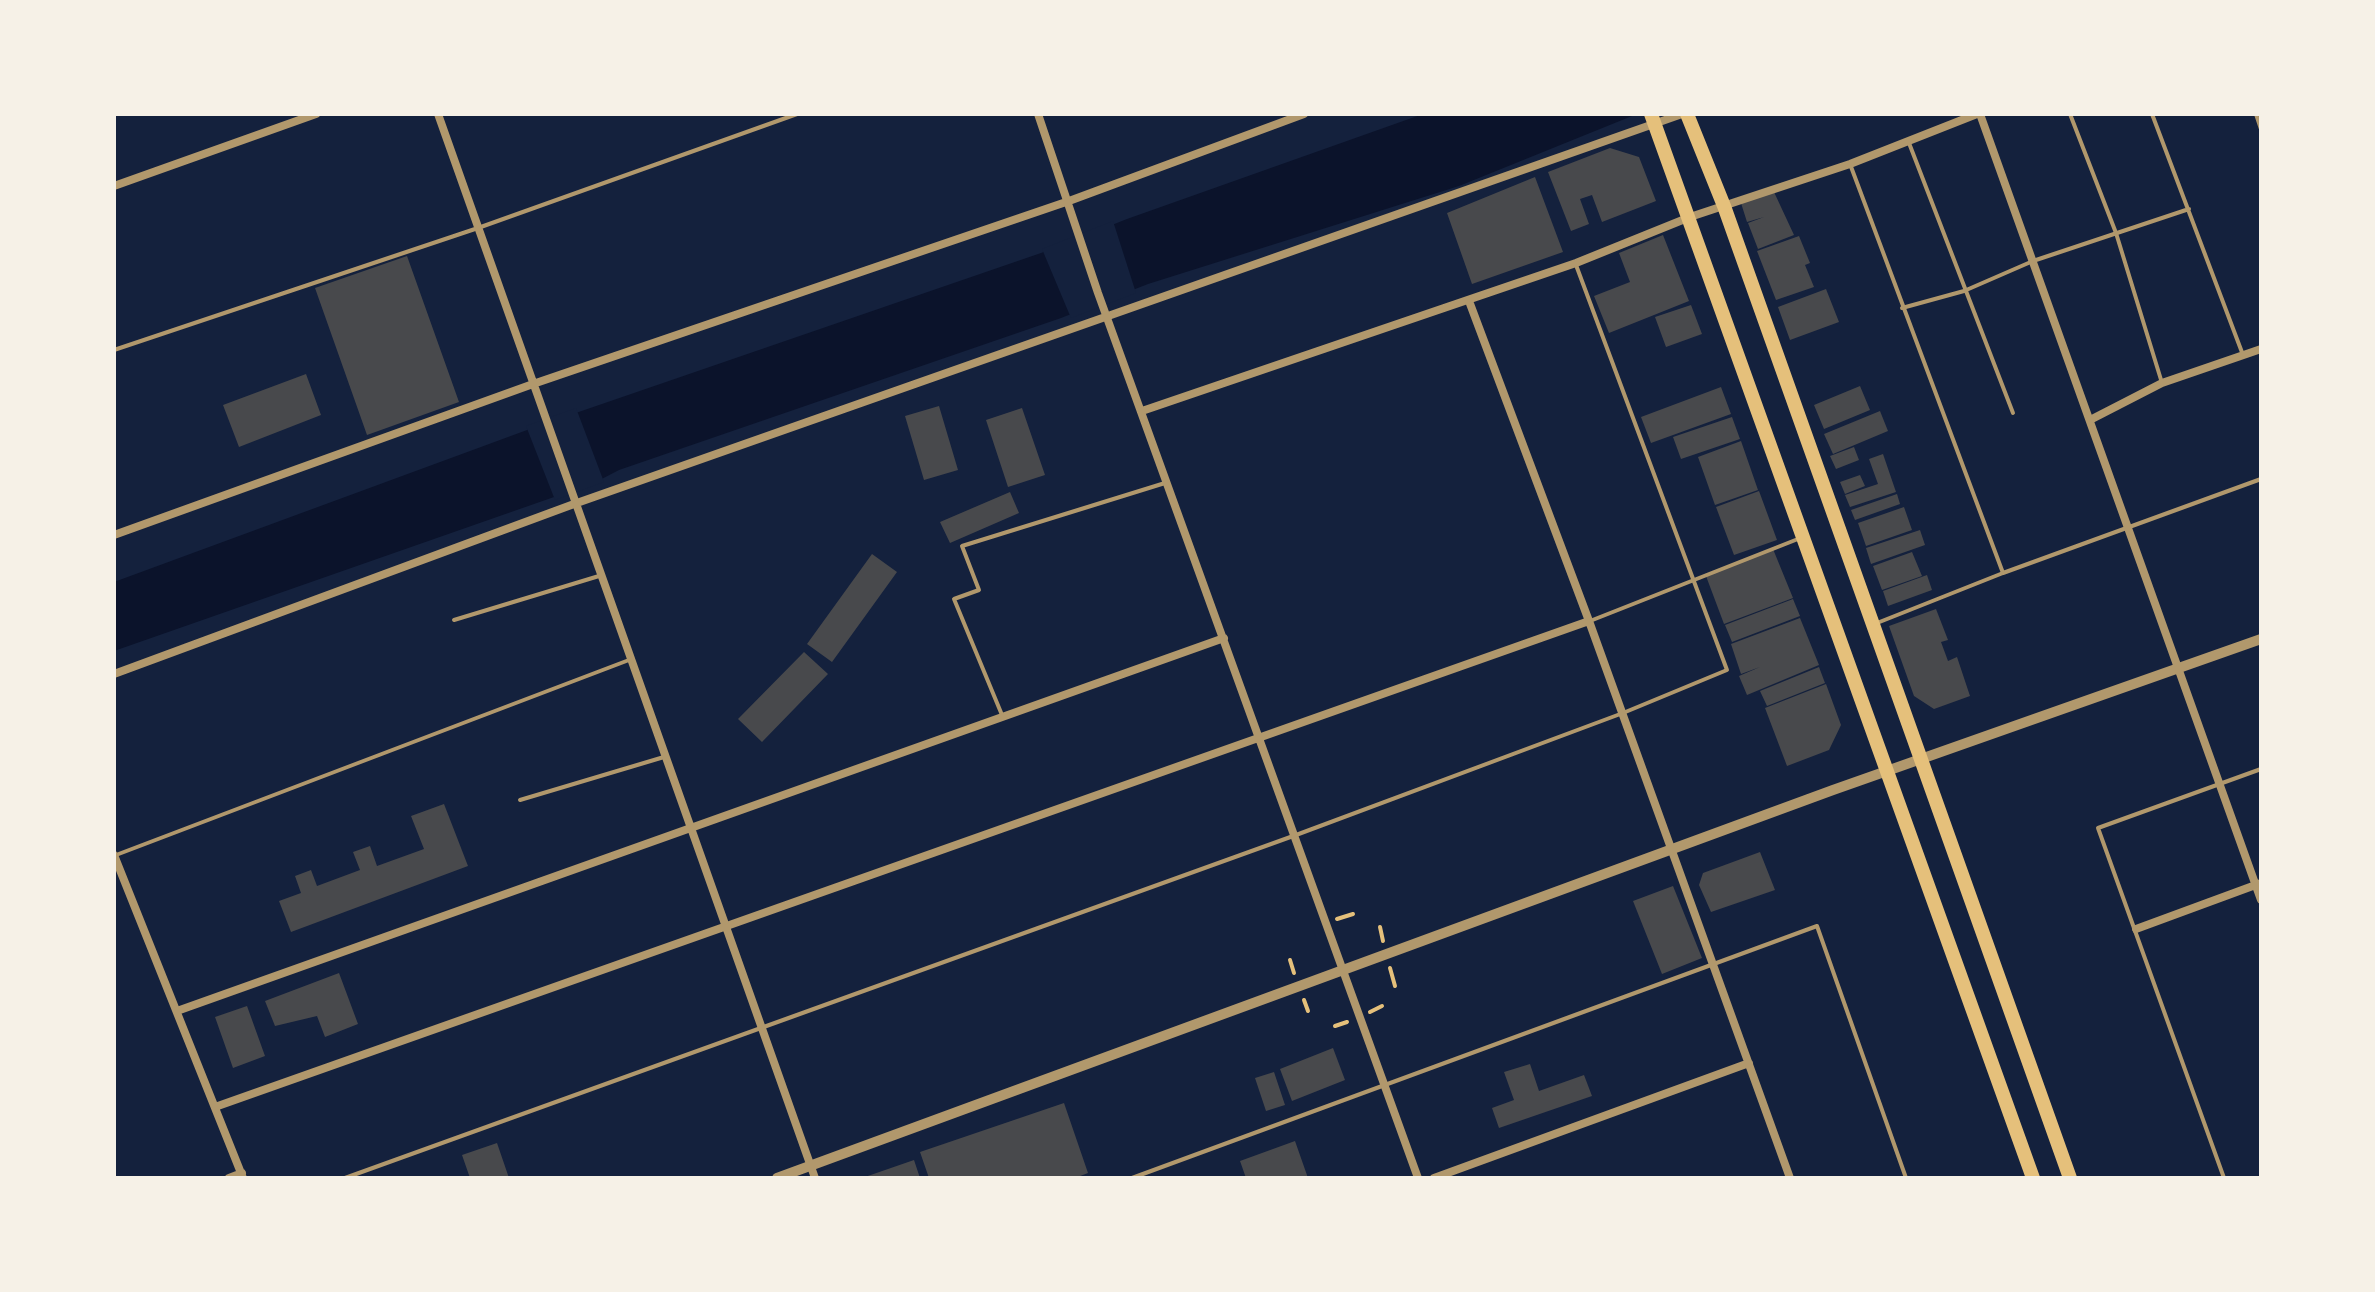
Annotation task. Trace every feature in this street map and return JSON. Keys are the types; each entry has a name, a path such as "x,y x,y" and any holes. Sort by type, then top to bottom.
{"main road":[{"path":"1685,114 1724,206 2066,1177"},
{"path":"1652,118 2033,1178"}],"street":[{"path":"114,186 316,114"},
{"path":"438,114 568,489 815,1178"},
{"path":"1038,114 1098,293 1345,969 1418,1178"},
{"path":"114,535 533,384 1069,201 1304,114"},
{"path":"114,674 574,504 1108,319 1652,118 1685,114"},
{"path":"1142,411 1469,301 1576,263 1690,217 1850,164 1979,114 2258,884 2261,900"},
{"path":"1469,301 1623,713 1790,1178"},
{"path":"2090,420 2162,383 2261,349"},
{"path":"215,1107 1589,621"},
{"path":"177,1011 1224,638"},
{"path":"777,1178 1886,772 2261,639"},
{"path":"114,856 242,1176 229,1178"},
{"path":"2136,929 2258,884"},
{"path":"1434,1178 1749,1063"}],"lane":[{"path":"114,350 478,228 797,114"},
{"path":"2070,114 2116,233 2162,383"},
{"path":"2152,114 2244,356"},
{"path":"2256,114 2261,129"},
{"path":"1908,141 2013,413"},
{"path":"1850,164 2003,573"},
{"path":"1902,308 1964,291 2033,261 2189,209"},
{"path":"345,1178 1296,835 1623,713 1727,670 1576,263"},
{"path":"1871,625 2003,573 2261,479"},
{"path":"1003,717 954,599 979,590 962,546 1167,482"},
{"path":"1589,621 1804,536"},
{"path":"454,620 599,576"},
{"path":"114,856 629,660"},
{"path":"520,800 664,757"},
{"path":"2224,1178 2098,828 2261,769"},
{"path":"1132,1178 1817,926 1906,1178"}],"water":[{"path":"1423,114 1637,114 1459,186 1148,284 1061,318 619,470 594,483 114,651 114,582 538,426 1041,253 1127,219"}],"pier":[{"path":"1113,221 1136,293 1071,318 1042,249"},
{"path":"576,408 604,482 555,500 526,426"}],"building":[{"path":"1610,148 1639,157 1656,201 1602,222 1592,195 1580,199 1589,224 1571,231 1548,172"},
{"path":"1535,177 1563,252 1472,284 1447,213"},
{"path":"1774,192 1794,235 1758,249 1748,223 1764,217 1747,222 1741,203"},
{"path":"1663,235 1689,301 1609,333 1594,296 1630,282 1619,253"},
{"path":"1799,236 1810,263 1805,265 1814,287 1776,300 1757,251"},
{"path":"407,256 459,402 367,435 315,288"},
{"path":"1826,289 1839,322 1790,340 1778,307"},
{"path":"1691,305 1702,334 1666,347 1655,317"},
{"path":"306,374 321,415 239,447 223,405"},
{"path":"1860,386 1870,410 1824,429 1814,405"},
{"path":"1721,387 1731,414 1651,443 1641,417"},
{"path":"939,406 958,470 924,480 905,416"},
{"path":"1022,408 1045,475 1008,487 986,420"},
{"path":"1880,411 1888,431 1833,454 1824,434"},
{"path":"1732,417 1740,439 1681,459 1673,437"},
{"path":"1741,441 1758,490 1715,505 1698,457"},
{"path":"1854,447 1859,460 1836,469 1830,456"},
{"path":"1883,454 1896,492 1850,507 1845,495 1878,484 1869,459"},
{"path":"1860,475 1865,486 1845,494 1840,482"},
{"path":"1759,491 1777,540 1734,555 1716,507"},
{"path":"1010,492 1019,513 950,543 940,522"},
{"path":"1897,494 1900,504 1855,520 1851,510"},
{"path":"1904,507 1912,530 1866,546 1858,523"},
{"path":"1920,530 1925,545 1871,564 1866,548"},
{"path":"1773,549 1793,598 1724,624 1706,576"},
{"path":"1912,552 1922,576 1882,590 1873,566"},
{"path":"872,554 897,572 832,662 807,644"},
{"path":"1927,575 1932,590 1888,606 1883,591"},
{"path":"1793,599 1800,616 1732,642 1725,625"},
{"path":"1936,609 1948,640 1941,642 1948,661 1957,657 1970,696 1934,709 1914,696 1889,626"},
{"path":"1800,618 1819,665 1747,695 1739,676 1760,667 1741,674 1731,644"},
{"path":"804,652 828,674 762,742 738,719"},
{"path":"1819,667 1825,683 1767,706 1760,691"},
{"path":"1826,684 1841,725 1829,750 1787,766 1765,708"},
{"path":"444,804 468,866 291,932 279,901 301,893 295,876 311,870 317,886 360,870 353,852 370,846 377,866 424,849 411,816"},
{"path":"1760,852 1775,890 1711,912 1699,885 1703,873"},
{"path":"1673,886 1702,958 1662,974 1633,901"},
{"path":"339,973 358,1024 325,1037 317,1016 275,1026 265,1001"},
{"path":"247,1006 265,1056 233,1068 215,1017"},
{"path":"1333,1048 1345,1080 1292,1101 1280,1069"},
{"path":"1530,1064 1539,1091 1584,1075 1592,1096 1499,1128 1492,1108 1514,1100 1504,1072"},
{"path":"1274,1072 1285,1105 1266,1111 1255,1078"},
{"path":"1064,1103 1088,1173 1075,1178 929,1178 920,1152"},
{"path":"1295,1141 1308,1178 1246,1178 1240,1161"},
{"path":"497,1143 509,1178 470,1178 462,1155"},
{"path":"914,1160 920,1178 862,1178"}]}
